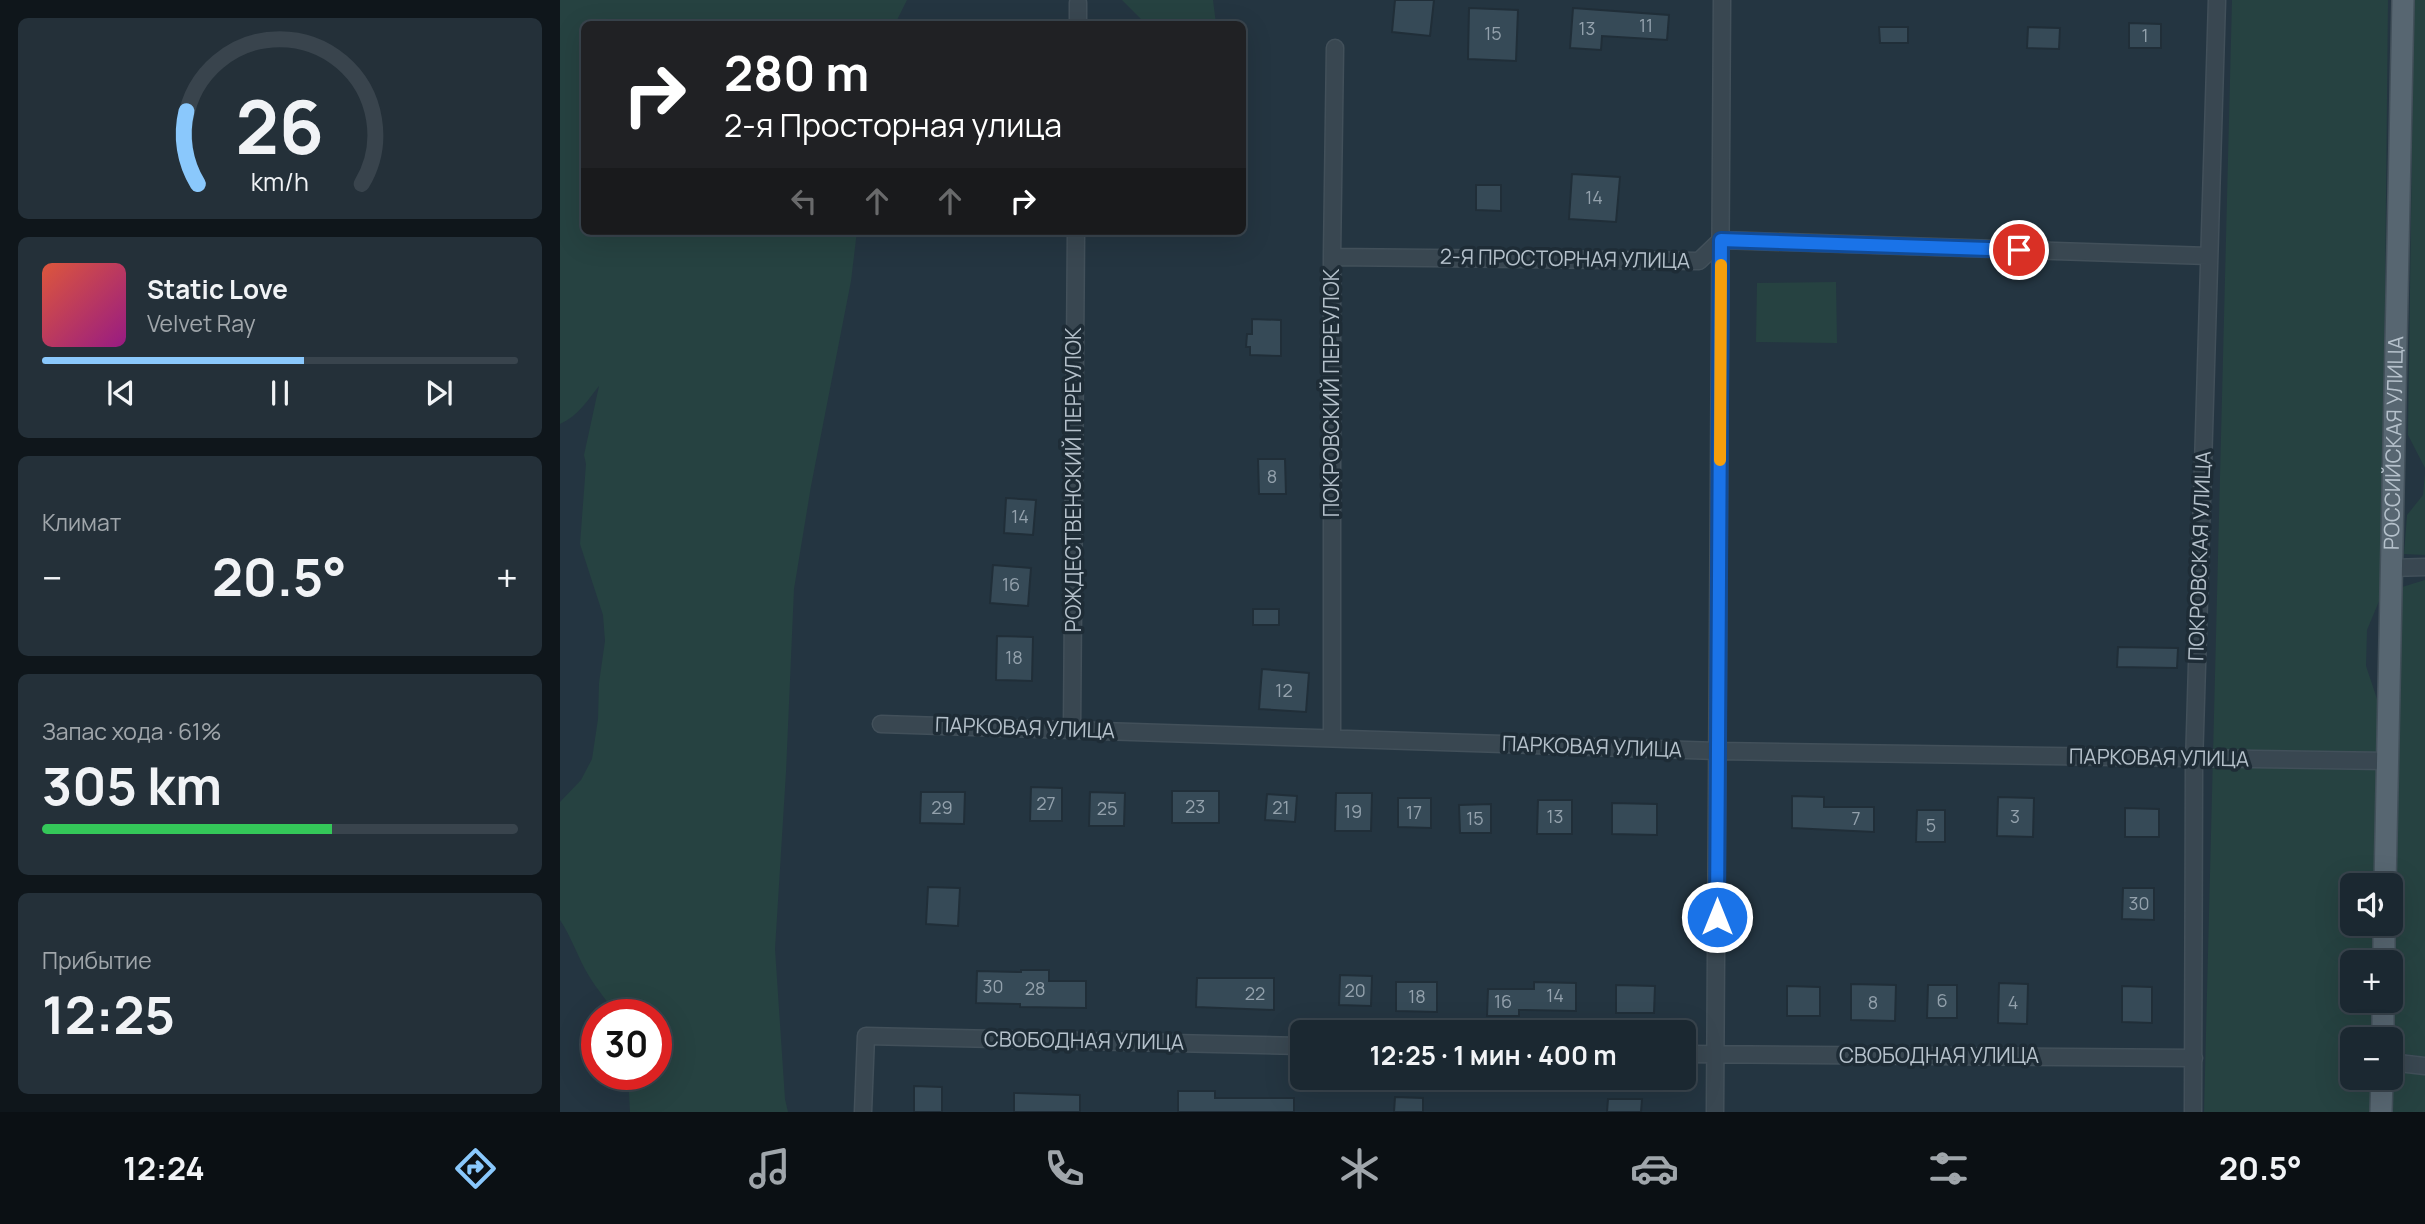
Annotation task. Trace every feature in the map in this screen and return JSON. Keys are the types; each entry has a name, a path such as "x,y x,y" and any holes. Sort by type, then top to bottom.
{"main road":[{"name":"РОССИЙСКАЯ УЛИЦА","path":"2385,873 2390,568 2403,107 2403,0"},
{"path":"2381,1112 2382,1090"}],"street":[{"path":"1716,1112 1722,0"},
{"name":"ПОКРОВСКАЯ УЛИЦА","path":"2193,1112 2194,758 2217,0"},
{"path":"1078,3 1078,21"},
{"name":"ПОКРОВСКИЙ ПЕРЕУЛОК","path":"1332,737 1335,48"},
{"name":"РОЖДЕСТВЕНСКИЙ ПЕРЕУЛОК","path":"1072,729 1076,235"},
{"path":"1721,240 2209,256"},
{"name":"2-Я ПРОСТОРНАЯ УЛИЦА","path":"1332,257 1699,261 1721,240"},
{"path":"2390,568 2425,567"},
{"name":"ПАРКОВАЯ УЛИЦА","path":"881,724 1718,751 2387,761"},
{"name":"СВОБОДНАЯ УЛИЦА","path":"863,1112 866,1036 1290,1046"},
{"name":"СВОБОДНАЯ УЛИЦА","path":"1696,1054 2194,1058"},
{"path":"2403,1063 2425,1066"}],"green space":[{"path":"560,0 907,0 896,21 581,21 581,235 857,235 851,281 794,589 775,949 788,1112 630,1112 629,1090 672,1090 672,999 605,999 585,969 560,920 560,802 581,780 592,759 605,641 603,615 580,544 586,464 584,455 599,386 578,412 560,424"},
{"path":"1122,0 1213,0 1216,21 1143,21"},
{"path":"2232,0 2388,0 2382,594 2367,630 2366,666 2378,702 2375,873 2340,873 2340,936 2375,936 2374,950 2340,950 2340,1013 2373,1013 2373,1027 2340,1027 2340,1090 2372,1090 2372,1112 2204,1112"},
{"path":"2414,0 2425,0 2425,468 2408,435"},
{"path":"1836,282 1837,343 1756,342 1757,283"},
{"path":"2425,473 2425,555 2404,554 2407,515 2423,495"},
{"path":"2425,580 2425,1057 2403,1054 2403,1027 2393,1027 2394,1013 2403,1013 2403,950 2395,950 2395,936 2403,936 2403,873 2396,873 2402,587"},
{"path":"2403,1069 2425,1072 2425,1112 2393,1112 2393,1090 2403,1090"}],"building":[{"path":"1395,0 1434,0 1430,36 1392,32"},
{"path":"1469,8 1518,10 1516,61 1468,59"},
{"path":"1573,8 1669,15 1667,40 1602,36 1601,50 1570,48"},
{"path":"2129,23 2161,24 2161,48 2129,48"},
{"path":"1879,27 1908,27 1908,43 1880,43"},
{"path":"2028,27 2060,28 2059,49 2027,48"},
{"path":"1572,174 1620,177 1616,222 1569,219"},
{"path":"1476,185 1501,185 1501,211 1476,210"},
{"path":"1252,319 1281,320 1281,356 1250,355 1250,347 1246,347 1247,334 1252,334"},
{"path":"1258,459 1285,459 1286,494 1259,494"},
{"path":"1006,498 1036,500 1033,535 1004,533"},
{"path":"993,565 1031,568 1028,606 990,603"},
{"path":"1253,609 1279,609 1279,625 1253,625"},
{"path":"997,636 1033,637 1032,681 996,680"},
{"path":"2118,647 2178,648 2177,668 2117,667"},
{"path":"1262,669 1309,673 1306,712 1259,709"},
{"path":"1031,787 1062,788 1062,821 1030,821"},
{"path":"1172,791 1219,791 1219,823 1172,823"},
{"path":"921,792 965,792 964,824 920,823"},
{"path":"1090,792 1125,793 1124,826 1089,826"},
{"path":"1336,793 1372,793 1371,831 1335,831"},
{"path":"1267,794 1297,796 1295,822 1265,820"},
{"path":"1792,796 1824,797 1824,807 1874,807 1874,832 1792,828"},
{"path":"1998,797 2034,798 2033,837 1997,836"},
{"path":"1398,798 1431,798 1431,828 1398,827"},
{"path":"1538,800 1572,800 1572,834 1537,834"},
{"path":"1612,803 1657,804 1657,835 1612,834"},
{"path":"1491,804 1491,833 1460,833 1459,805"},
{"path":"2125,808 2159,809 2159,837 2125,837"},
{"path":"1917,810 1945,810 1945,842 1916,842"},
{"path":"928,887 960,888 958,926 926,924"},
{"path":"2123,888 2154,888 2154,920 2122,919"},
{"path":"1049,970 1049,981 1086,981 1086,1008 976,1003 977,971"},
{"path":"1340,975 1372,976 1371,1006 1339,1005"},
{"path":"1197,978 1274,978 1274,1010 1196,1007"},
{"path":"1396,982 1437,982 1437,1012 1396,1011"},
{"path":"1534,982 1576,983 1576,1011 1519,1010 1519,1016 1487,1016 1488,989 1534,989"},
{"path":"1999,983 2028,984 2027,1024 1998,1023"},
{"path":"1851,984 1896,985 1895,1021 1851,1020"},
{"path":"1616,985 1655,986 1654,1013 1616,1013"},
{"path":"1928,985 1957,985 1957,1018 1927,1018"},
{"path":"1787,986 1820,987 1820,1016 1787,1016"},
{"path":"2122,986 2152,987 2152,1023 2122,1022"},
{"path":"914,1086 942,1087 942,1112 914,1112"},
{"path":"1178,1091 1215,1091 1215,1098 1294,1098 1294,1112 1178,1112"},
{"path":"1014,1093 1080,1095 1080,1112 1014,1112"},
{"path":"1395,1097 1423,1098 1423,1112 1394,1112"},
{"path":"1608,1099 1642,1099 1641,1112 1607,1112"}],"slow traffic":[{"path":"1720,460 1721,265"}],"route":[{"path":"1717,917 1721,240 2019,250"}]}
